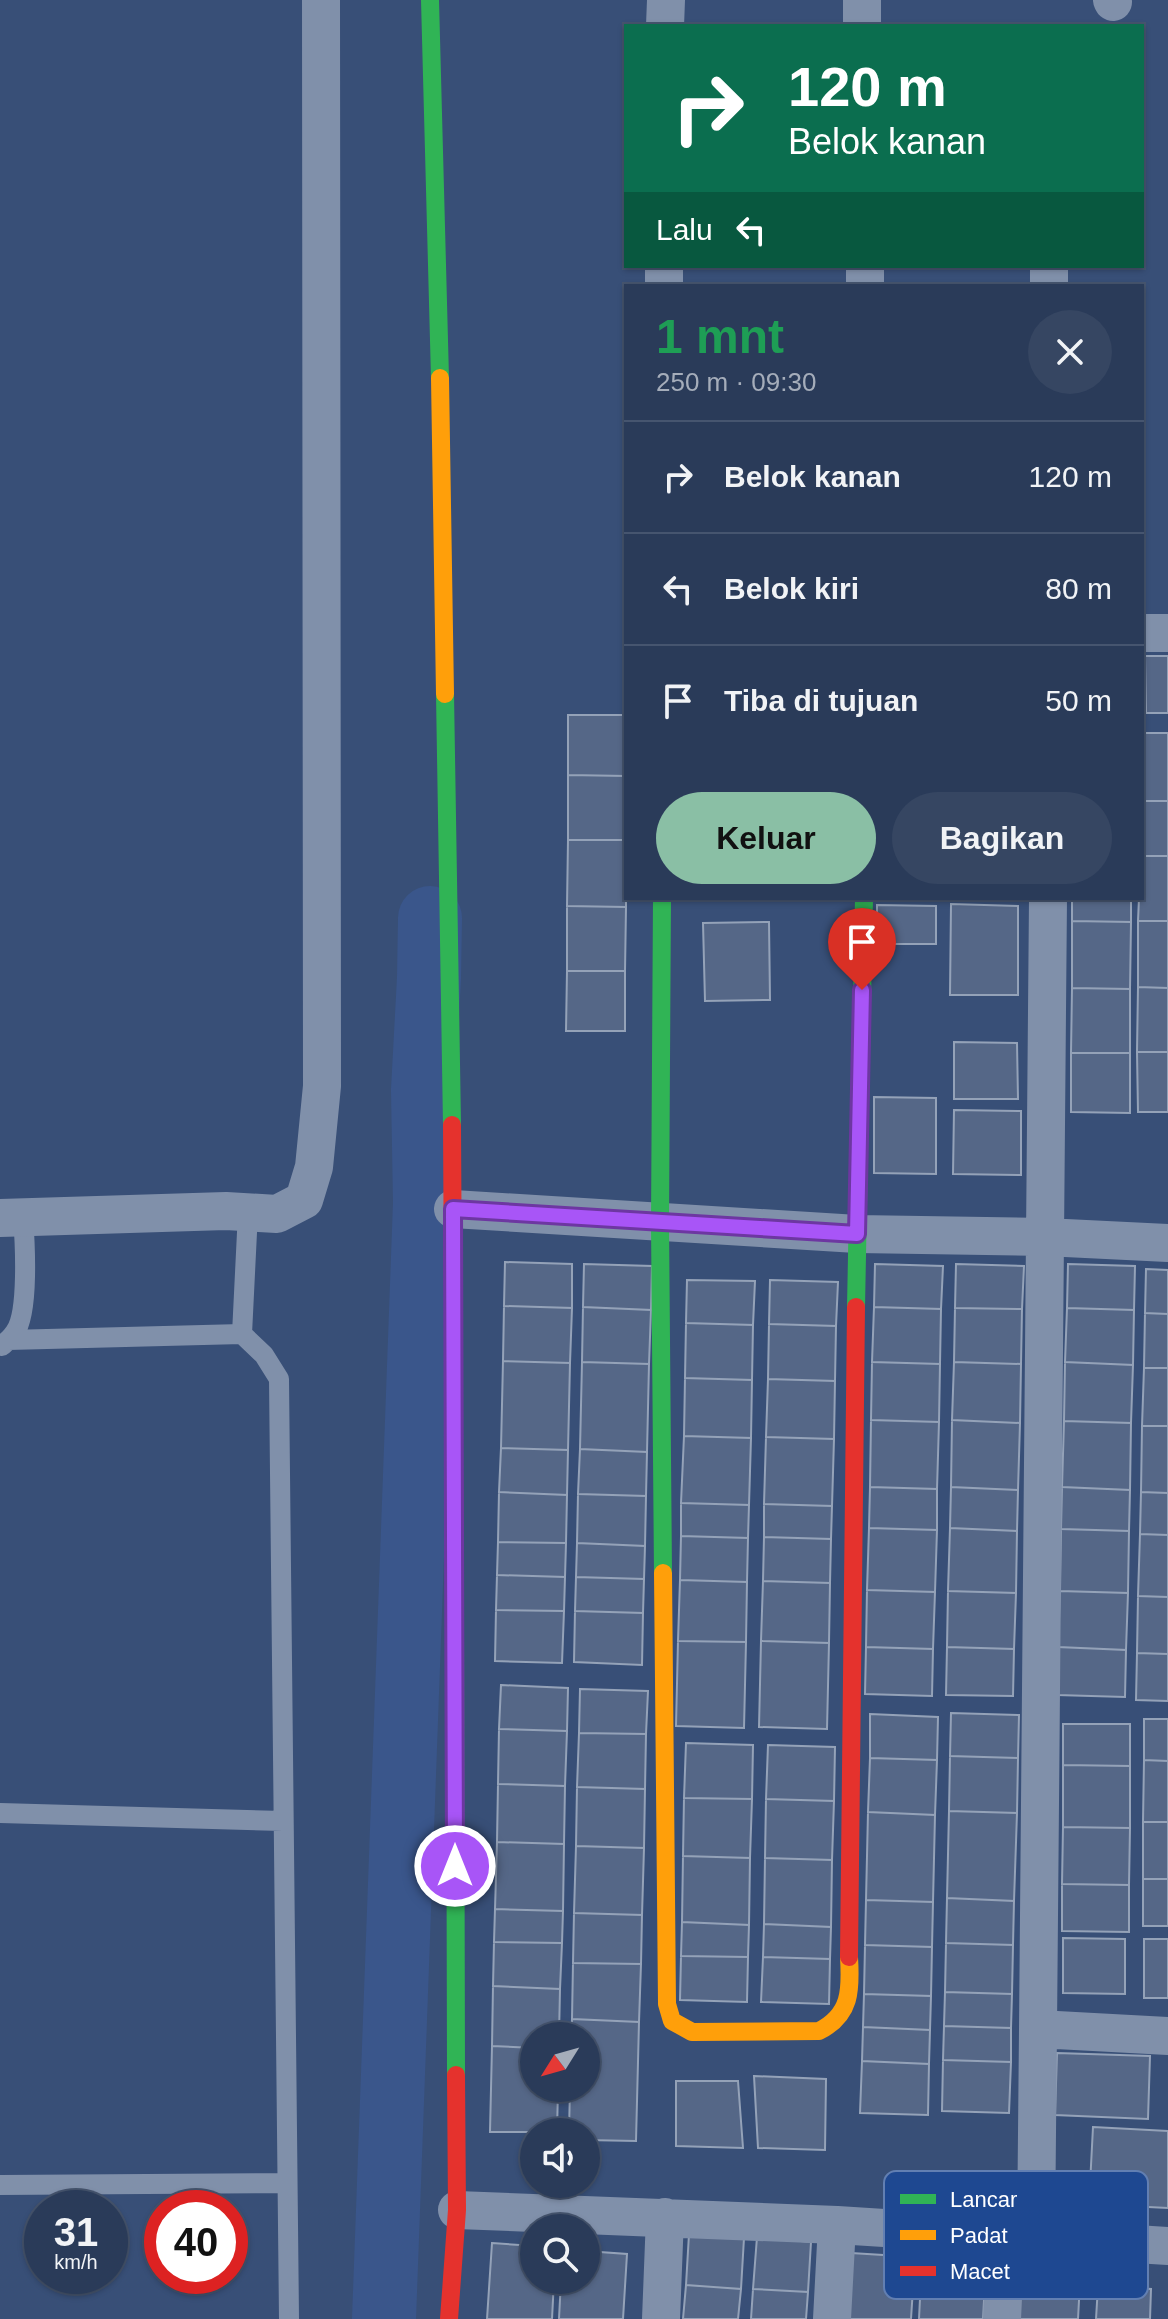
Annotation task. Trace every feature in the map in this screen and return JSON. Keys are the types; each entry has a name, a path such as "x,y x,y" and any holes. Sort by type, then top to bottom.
{"street":[{"path":"16,1225 248,1212 277,1214 304,1200 314,1167 322,1086 321,0"},
{"path":"430,0 441,410 453,1209 457,2210 449,2319"},
{"path":"665,24 666,0"},
{"path":"862,0 862,24"},
{"path":"1144,633 1168,633"},
{"path":"662,900 660,1223 667,2004 672,2021 692,2032 819,2031 830,2027 845,2009 851,1984 857,1234 864,900"},
{"path":"1026,2171 1038,2029 1048,900"},
{"path":"453,1209 857,1234 1045,1237 1168,1243"},
{"path":"1038,2029 1168,2036"},
{"path":"457,2210 884,2228"},
{"path":"661,2319 665,2217"},
{"path":"832,2319 837,2225"},
{"path":"1148,2245 1168,2246"},
{"path":"1002,2319 1007,2299"}],"lane":[{"path":"242,1334 248,1212"},
{"path":"4,1344 17,1330 23,1297 24,1272 16,1225"},
{"path":"4,1344 242,1334 264,1355 279,1379 289,2319"},
{"path":"0,1813 283,1821"},
{"path":"0,2185 287,2183"}],"building":[{"path":"1145,656 1168,656 1168,713 1146,713"},
{"path":"568,715 624,715 624,776 568,775"},
{"path":"1144,733 1168,733 1168,801 1144,801"},
{"path":"568,775 624,776 624,840 568,840"},
{"path":"1144,801 1168,801 1168,856 1144,856"},
{"path":"568,840 624,840 626,907 567,906"},
{"path":"1144,856 1168,856 1168,921 1138,921 1139,900 1144,900"},
{"path":"1072,900 1131,900 1131,922 1072,921"},
{"path":"951,904 1018,906 1018,995 950,995"},
{"path":"877,905 936,906 936,944 877,944"},
{"path":"567,906 626,907 625,971 567,971"},
{"path":"1072,921 1131,922 1130,989 1072,988"},
{"path":"1138,921 1168,921 1168,988 1138,987"},
{"path":"769,922 770,1000 705,1001 703,923"},
{"path":"567,971 625,971 625,1031 566,1031"},
{"path":"1138,987 1168,988 1168,1052 1137,1052"},
{"path":"1072,988 1130,989 1130,1053 1071,1053"},
{"path":"954,1042 1017,1043 1018,1099 954,1099"},
{"path":"1137,1052 1168,1052 1168,1112 1138,1112"},
{"path":"1071,1053 1130,1053 1130,1113 1071,1112"},
{"path":"874,1097 936,1098 936,1174 874,1173"},
{"path":"954,1110 1021,1111 1021,1175 953,1174"},
{"path":"505,1262 572,1264 572,1308 504,1306"},
{"path":"584,1264 652,1266 651,1310 583,1307"},
{"path":"875,1264 943,1266 941,1309 874,1307"},
{"path":"956,1264 1024,1266 1022,1309 955,1308"},
{"path":"1068,1264 1135,1266 1134,1310 1067,1308"},
{"path":"1146,1269 1168,1270 1168,1314 1145,1313"},
{"path":"687,1280 755,1281 753,1325 686,1323"},
{"path":"770,1280 838,1282 836,1326 769,1324"},
{"path":"504,1306 572,1308 570,1363 503,1361"},
{"path":"583,1307 651,1310 649,1364 582,1362"},
{"path":"874,1307 941,1309 940,1364 872,1362"},
{"path":"955,1308 1022,1309 1021,1364 954,1362"},
{"path":"1067,1308 1134,1310 1133,1365 1065,1362"},
{"path":"1145,1313 1168,1314 1168,1368 1144,1368"},
{"path":"686,1323 753,1325 752,1380 685,1378"},
{"path":"769,1324 836,1326 835,1381 768,1379"},
{"path":"503,1361 570,1363 568,1450 501,1448"},
{"path":"582,1362 649,1364 647,1452 580,1449"},
{"path":"872,1362 940,1364 939,1422 871,1420"},
{"path":"954,1362 1021,1364 1020,1423 952,1420"},
{"path":"1065,1362 1133,1365 1131,1423 1064,1421"},
{"path":"1144,1368 1168,1368 1168,1426 1142,1426"},
{"path":"685,1378 752,1380 751,1438 684,1436"},
{"path":"768,1379 835,1381 834,1439 766,1437"},
{"path":"871,1420 939,1422 937,1489 870,1487"},
{"path":"952,1420 1020,1423 1018,1490 951,1487"},
{"path":"1064,1421 1131,1423 1130,1490 1062,1487"},
{"path":"1142,1426 1168,1426 1168,1493 1141,1492"},
{"path":"684,1436 751,1438 749,1505 681,1503"},
{"path":"766,1437 834,1439 832,1506 764,1504"},
{"path":"501,1448 568,1450 567,1495 499,1492"},
{"path":"580,1449 647,1452 646,1496 578,1494"},
{"path":"870,1487 937,1489 937,1530 869,1528"},
{"path":"951,1487 1018,1490 1017,1531 950,1528"},
{"path":"1062,1487 1130,1490 1129,1531 1061,1529"},
{"path":"499,1492 567,1495 566,1543 498,1542"},
{"path":"1141,1492 1168,1493 1168,1535 1140,1534"},
{"path":"578,1494 646,1496 645,1546 577,1543"},
{"path":"681,1503 749,1505 748,1538 681,1536"},
{"path":"764,1504 832,1506 831,1539 764,1537"},
{"path":"869,1528 937,1530 935,1592 867,1590"},
{"path":"950,1528 1017,1531 1016,1593 948,1591"},
{"path":"1061,1529 1129,1531 1128,1593 1060,1591"},
{"path":"1140,1534 1168,1535 1168,1597 1138,1596"},
{"path":"681,1536 748,1538 747,1582 680,1580"},
{"path":"764,1537 831,1539 830,1583 763,1581"},
{"path":"498,1542 566,1543 565,1577 497,1575"},
{"path":"577,1543 645,1546 644,1579 576,1577"},
{"path":"497,1575 565,1577 564,1611 496,1610"},
{"path":"576,1577 644,1579 643,1613 575,1611"},
{"path":"680,1580 747,1582 746,1642 678,1641"},
{"path":"763,1581 830,1583 829,1643 761,1641"},
{"path":"867,1590 935,1592 933,1649 866,1647"},
{"path":"948,1591 1016,1593 1014,1649 947,1647"},
{"path":"1060,1591 1128,1593 1126,1650 1058,1647"},
{"path":"1138,1596 1168,1597 1168,1654 1137,1653"},
{"path":"496,1610 564,1611 562,1663 495,1661"},
{"path":"575,1611 643,1613 642,1665 574,1662"},
{"path":"678,1641 746,1642 744,1728 676,1726"},
{"path":"761,1641 829,1643 827,1729 759,1727"},
{"path":"866,1647 933,1649 932,1696 865,1694"},
{"path":"947,1647 1014,1649 1013,1696 946,1695"},
{"path":"1058,1647 1126,1650 1125,1697 1057,1695"},
{"path":"1137,1653 1168,1654 1168,1701 1136,1700"},
{"path":"501,1685 568,1688 567,1731 499,1729"},
{"path":"580,1689 648,1691 646,1734 579,1733"},
{"path":"951,1713 1019,1715 1018,1758 950,1756"},
{"path":"870,1714 938,1717 937,1760 870,1758"},
{"path":"1144,1719 1168,1719 1168,1761 1144,1760"},
{"path":"1063,1724 1130,1724 1130,1766 1063,1765"},
{"path":"499,1729 567,1731 565,1786 498,1784"},
{"path":"579,1733 646,1734 645,1789 577,1787"},
{"path":"686,1743 753,1745 752,1799 684,1798"},
{"path":"768,1745 835,1747 834,1801 766,1799"},
{"path":"950,1756 1018,1758 1017,1813 949,1811"},
{"path":"870,1758 937,1760 935,1815 868,1812"},
{"path":"1144,1760 1168,1761 1168,1822 1143,1822"},
{"path":"1063,1765 1130,1766 1130,1828 1063,1827"},
{"path":"498,1784 565,1786 564,1844 497,1842"},
{"path":"577,1787 645,1789 644,1848 576,1846"},
{"path":"684,1798 752,1799 750,1858 683,1856"},
{"path":"766,1799 834,1801 832,1860 765,1858"},
{"path":"949,1811 1017,1813 1014,1901 947,1898"},
{"path":"868,1812 935,1815 933,1902 866,1900"},
{"path":"1143,1822 1168,1822 1168,1879 1143,1879"},
{"path":"1063,1827 1130,1828 1129,1885 1062,1884"},
{"path":"497,1842 564,1844 563,1911 495,1909"},
{"path":"576,1846 644,1848 642,1915 574,1913"},
{"path":"683,1856 750,1858 749,1925 682,1922"},
{"path":"765,1858 832,1860 831,1927 764,1924"},
{"path":"1143,1879 1168,1879 1168,1926 1143,1926"},
{"path":"1062,1884 1129,1885 1129,1932 1062,1931"},
{"path":"947,1898 1014,1901 1013,1945 946,1943"},
{"path":"866,1900 933,1902 932,1947 865,1945"},
{"path":"495,1909 563,1911 562,1943 494,1942"},
{"path":"574,1913 642,1915 641,1964 573,1963"},
{"path":"682,1922 749,1925 748,1957 681,1956"},
{"path":"764,1924 831,1927 830,1959 763,1957"},
{"path":"1063,1938 1125,1939 1125,1994 1063,1993"},
{"path":"1144,1939 1168,1939 1168,1998 1144,1998"},
{"path":"494,1942 562,1943 560,1989 493,1986"},
{"path":"946,1943 1013,1945 1012,1994 945,1992"},
{"path":"865,1945 932,1947 931,1996 864,1994"},
{"path":"681,1956 748,1957 747,2002 680,2000"},
{"path":"763,1957 830,1959 829,2004 761,2002"},
{"path":"573,1963 641,1964 639,2022 572,2019"},
{"path":"493,1986 560,1989 559,2022 520,2022 520,2047 492,2046"},
{"path":"945,1992 1012,1994 1011,2028 944,2026"},
{"path":"864,1994 931,1996 930,2030 863,2027"},
{"path":"572,2019 639,2022 636,2141 600,2140 600,2118 569,2118 570,2102 600,2102 600,2022 572,2022"},
{"path":"944,2026 1011,2028 1011,2062 943,2060"},
{"path":"863,2027 930,2030 929,2064 862,2061"},
{"path":"492,2046 520,2047 520,2102 558,2102 557,2118 520,2118 520,2132 490,2132"},
{"path":"1057,2053 1150,2056 1148,2119 1055,2115"},
{"path":"943,2060 1011,2062 1009,2113 942,2111"},
{"path":"862,2061 929,2064 928,2115 860,2113"},
{"path":"754,2076 826,2079 825,2150 758,2148"},
{"path":"676,2081 738,2081 743,2148 676,2146"},
{"path":"1093,2127 1168,2131 1168,2208 1148,2207 1148,2171 1091,2171"},
{"path":"689,2234 744,2238 741,2289 686,2285"},
{"path":"757,2237 811,2242 808,2292 753,2289"},
{"path":"492,2243 520,2245 520,2294 553,2294 552,2319 487,2319"},
{"path":"600,2252 627,2254 623,2319 559,2319 560,2294 600,2294"},
{"path":"851,2253 884,2255 884,2299 912,2299 911,2319 847,2319"},
{"path":"686,2285 741,2289 738,2319 683,2319"},
{"path":"753,2289 808,2292 806,2319 751,2319"},
{"path":"1148,2289 1151,2289 1150,2319 1096,2319 1097,2299 1148,2299"},
{"path":"920,2299 984,2299 983,2319 919,2319"},
{"path":"1015,2299 1079,2299 1078,2319 1014,2319"}],"waterway":[{"path":"384,2319 425,1203 423,1090 430,918"}],"traffic: fast":[{"path":"430,0 440,378"},
{"path":"445,694 452,1125"},
{"path":"662,900 660,1223 663,1573"},
{"path":"856,1307 864,900"},
{"path":"455,1638 456,2075"}],"traffic: slow":[{"path":"440,378 445,694"},
{"path":"663,1573 667,2004 672,2021 692,2032 819,2031 830,2025 847,2000 849,1957"}],"traffic: jam":[{"path":"452,1125 455,1638"},
{"path":"849,1957 856,1307"},
{"path":"449,2319 457,2210 456,2075"}],"route":[{"path":"455,1866 453,1209 857,1234 862,990"}]}
